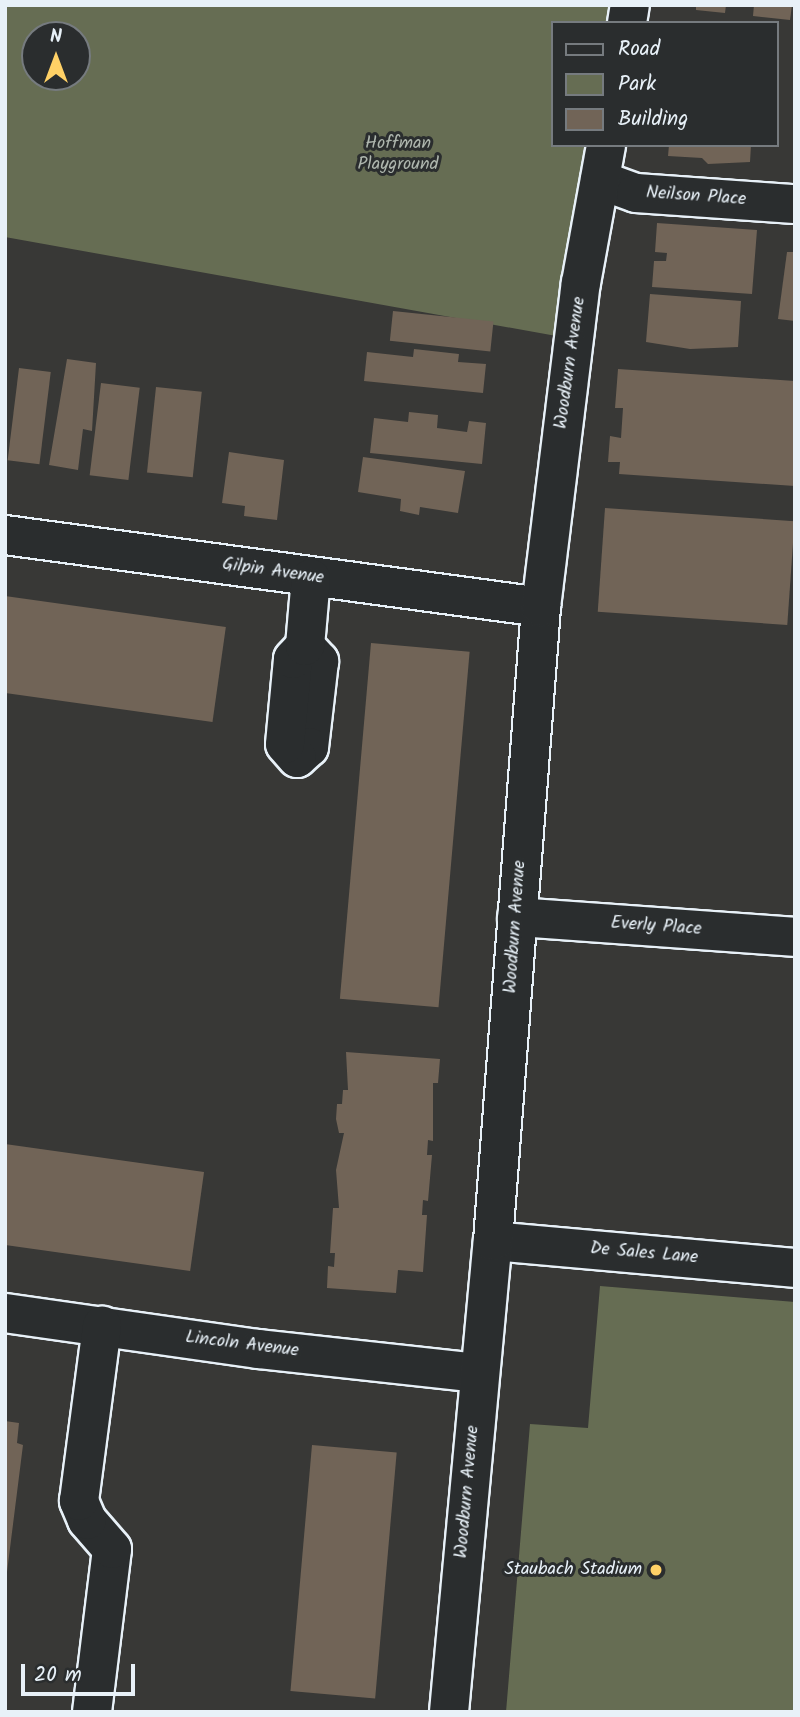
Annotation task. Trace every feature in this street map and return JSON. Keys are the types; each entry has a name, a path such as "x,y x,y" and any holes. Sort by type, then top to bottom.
{"street":[{"name":"Neilson Place","path":"603,163 636,192 795,204"},
{"name":"Woodburn Avenue","path":"449,1712 493,1241 541,607 573,339 603,163"},
{"name":"Gilpin Avenue","path":"5,535 541,607"},
{"path":"304,646 311,578"},
{"name":"Everly Place","path":"517,917 795,937"},
{"name":"De Sales Lane","path":"493,1241 795,1268"},
{"name":"Lincoln Avenue","path":"5,1313 479,1373"},
{"path":"92,1712 112,1549 87,1520 79,1501 102,1326"}],"green space":[{"name":"Hoffman Playground","path":"5,5 630,5 627,21 552,21 552,147 606,147 573,339 5,237"},
{"name":"Staubach Stadium","path":"600,1286 795,1302 795,1712 506,1712 530,1424 588,1428"}],"building":[{"path":"696,5 726,5 725,13 696,10"},
{"path":"754,5 792,5 790,20 753,16"},
{"path":"669,147 751,147 750,162 708,164 702,158 668,156"},
{"path":"657,223 757,230 752,294 652,287 654,261 666,261 667,253 655,252"},
{"path":"787,252 795,252 795,321 778,319"},
{"path":"650,294 741,301 738,347 690,349 646,342"},
{"path":"393,311 493,322 490,351 390,341"},
{"path":"414,349 459,354 458,362 486,364 483,393 364,381 367,352 413,357"},
{"path":"67,359 96,363 92,431 83,429 78,470 49,465"},
{"path":"19,368 51,372 39,464 8,460"},
{"path":"618,369 795,381 795,486 619,474 620,462 608,462 610,436 621,438 623,408 615,408"},
{"path":"101,383 140,388 128,480 90,475"},
{"path":"156,387 202,392 193,477 147,473"},
{"path":"409,412 438,415 437,428 467,432 469,421 486,423 482,464 370,453 374,418 408,422"},
{"path":"229,452 284,460 277,520 244,516 245,506 222,503"},
{"path":"363,457 465,471 458,513 420,507 419,515 400,511 401,499 358,492"},
{"path":"605,508 795,521 787,625 598,612"},
{"path":"5,596 226,627 212,722 5,693"},
{"path":"371,643 470,652 439,1007 340,999"},
{"path":"346,1052 440,1059 438,1083 433,1083 433,1141 428,1140 427,1155 432,1155 428,1201 423,1200 422,1215 427,1215 423,1272 398,1270 396,1293 327,1288 328,1266 334,1267 335,1253 330,1253 333,1208 339,1208 336,1170 344,1133 339,1133 336,1119 337,1104 342,1104 343,1090 348,1090"},
{"path":"5,1144 204,1172 190,1271 5,1245"},
{"path":"5,1421 19,1423 17,1443 23,1445 7,1572"},
{"path":"312,1445 397,1452 375,1698 290,1691"}],"place":[{"name":"Staubach Stadium","path":"656,1570"}]}
